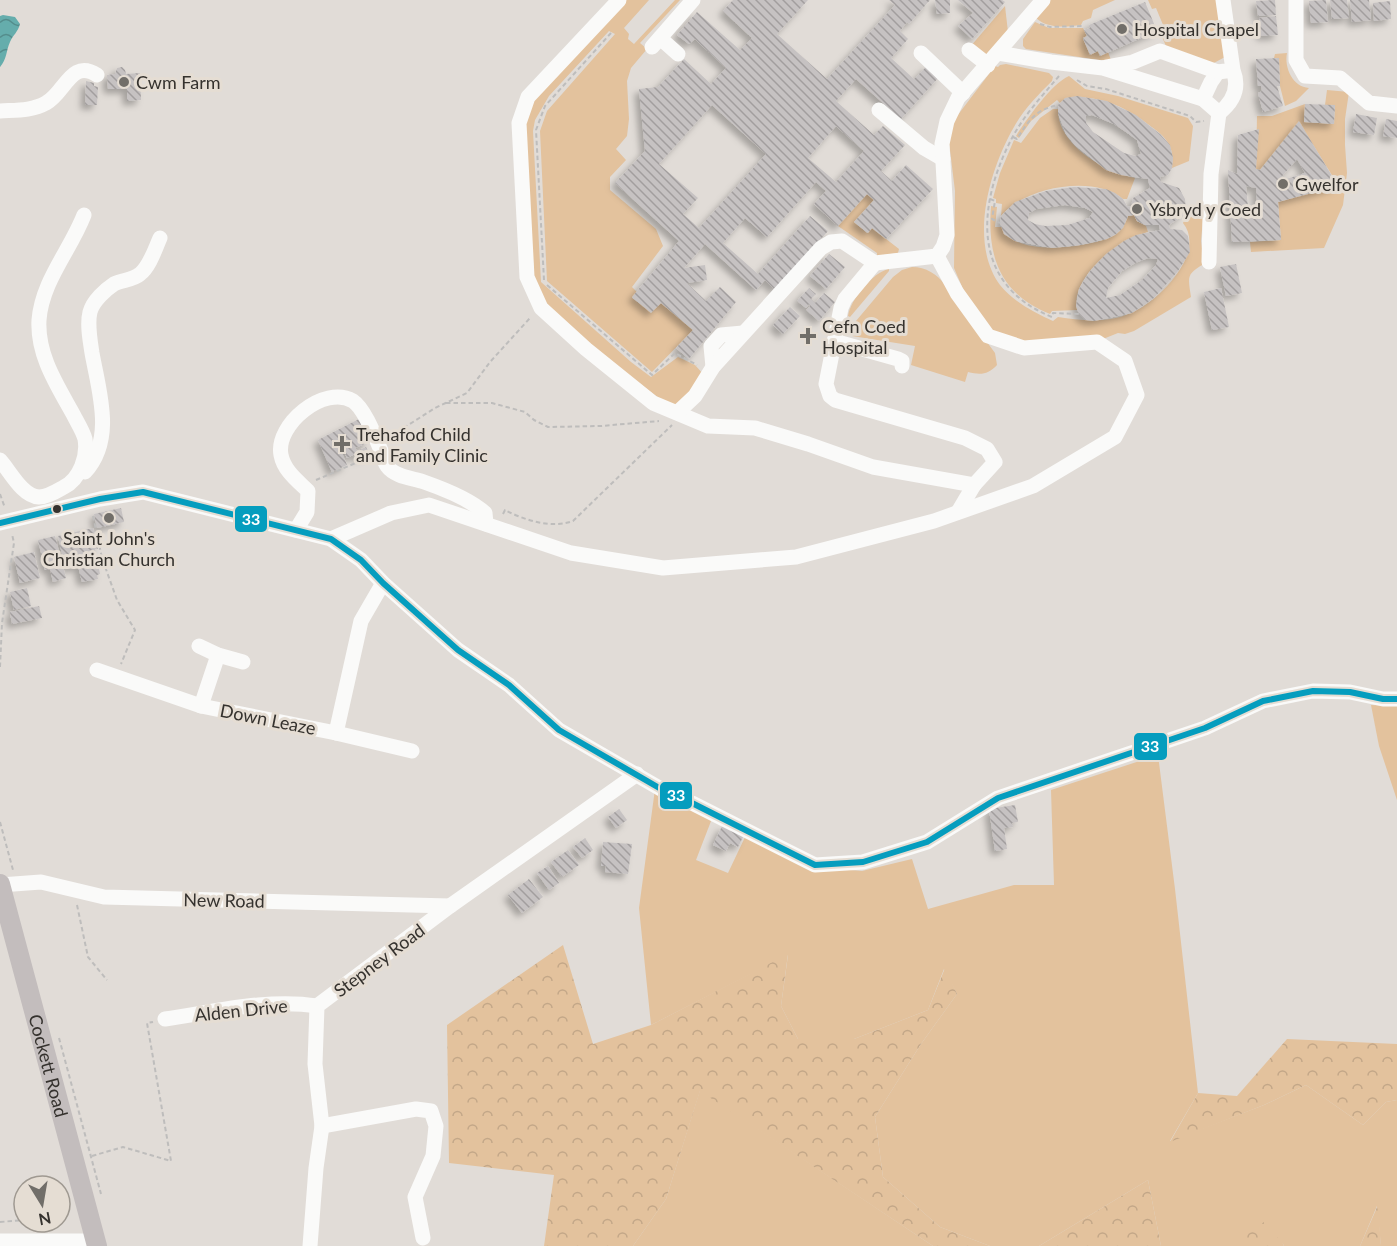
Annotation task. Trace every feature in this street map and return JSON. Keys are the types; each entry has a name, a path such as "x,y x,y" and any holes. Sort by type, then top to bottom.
{"main road":[{"name":"Cockett Road","path":"6,884 96,1243"}],"street":[{"path":"619,0 528,97 519,123 527,277 541,308 632,388 653,403 708,426 755,428 873,467 974,485"},
{"path":"678,54 656,43 693,0"},
{"path":"680,413 695,396 711,370 820,248 831,242 842,241 876,263 937,256 947,235 942,144 946,121 953,106 963,93 1044,0"},
{"path":"1223,0 1226,71"},
{"path":"1296,7 1296,60 1305,76 1340,78 1369,103 1397,106"},
{"path":"969,50 993,59 1103,68 1203,99 1215,116 1209,262"},
{"path":"1103,68 1133,62 1160,51 1226,71 1236,78 1235,93 1229,105 1215,116"},
{"path":"921,53 963,93"},
{"path":"0,111 24,110 48,102 64,87 69,78 83,70 97,75"},
{"path":"1203,99 1211,82 1226,71"},
{"path":"879,110 924,147 944,159"},
{"path":"70,484 83,464 86,452 85,438 58,389 43,352 39,322 42,303 49,283 77,233 84,215"},
{"path":"0,460 22,487 36,497 45,496 70,484 90,467 98,450 103,426 90,344 90,310 97,299 115,284 139,276 160,238"},
{"path":"331,539 391,513 429,505 571,553 663,568 795,557 934,521 1032,486 1115,437 1137,395 1125,361 1097,342 1024,348 988,336 957,292 937,256"},
{"path":"876,263 841,308 826,384 830,396 835,400 965,438 987,449 995,462 974,485 958,512"},
{"path":"834,341 898,359 902,362 902,366"},
{"path":"296,530 307,512 308,492 285,467 280,442 297,417 318,401 332,397 353,401 362,410 387,466 396,473 447,491 479,508 485,513 486,524"},
{"path":"4,522 143,492 331,539 361,560 383,583 458,650 509,685 559,730 661,789 815,865 863,862 927,842 998,798 1205,728 1263,701 1313,691 1350,692 1383,699 1397,699"},
{"path":"336,733 361,621 383,583"},
{"path":"200,646 218,655 243,662"},
{"name":"Down Leaze","path":"201,706 218,655"},
{"name":"Down Leaze","path":"97,670 201,706 412,751"},
{"name":"Stepney Road","path":"310,1246 322,1126 315,1064 317,1006 450,906 637,774"},
{"name":"New Road","path":"6,884 41,882 104,897 450,906"},
{"name":"Alden Drive","path":"165,1019 260,1006 305,1004 317,1006"},
{"path":"322,1126 416,1109 431,1111 436,1126 433,1156 415,1197 423,1238"},
{"path":"0,1241 96,1243"}],"path":[{"path":"1035,20 1043,26 1050,27 1082,26"},
{"path":"611,33 545,106 536,130 544,283 652,375 675,353 711,370"},
{"path":"1059,76 1012,137 996,173 987,220 987,239 994,267 1003,282 1020,299 1052,317 1053,313 1079,314"},
{"path":"1074,78 1087,86 1106,89 1190,116 1196,122 1215,116"},
{"path":"1012,137 1017,139 1030,120 1043,108 1058,105"},
{"path":"990,199 995,201 992,219 1000,223"},
{"path":"378,445 446,403 467,393 490,362 541,308"},
{"path":"446,403 492,403 525,412 548,427 601,426 658,421"},
{"path":"505,510 524,518 546,523 562,525 573,520 680,413"},
{"path":"305,488 310,483 358,462"},
{"path":"0,494 4,522 14,543 2,623 0,667"},
{"path":"89,502 102,558 113,589 135,630 116,676"},
{"path":"0,822 6,884"},
{"path":"73,890 88,957 107,980"},
{"path":"75,1161 123,1147 171,1161 147,1023 165,1019"}],"green space":[{"path":"623,0 649,0 624,28 629,34 628,39 634,44 675,0 680,0 640,43 647,49 631,68 627,81 629,119 627,136 616,149 626,160 610,177 610,190 656,229 663,246 632,287 637,292 632,298 651,312 661,303 693,330 652,372 547,281 540,131 547,111 615,34 609,31 549,96 535,120 533,131 541,282 651,377 678,357 695,365 704,375 679,404 668,405 569,330 535,289 524,125 530,105"},
{"path":"1050,0 1115,0 1093,10 1091,18 1083,21 1081,25 1063,27 1046,24 1036,18"},
{"path":"1148,0 1220,0 1225,57 1212,64 1166,46 1161,35 1166,32 1156,8 1152,9"},
{"path":"1005,6 1008,32 987,57 970,47"},
{"path":"1035,22 1049,28 1083,28 1087,36 1083,39 1090,54 1098,51 1100,56 1108,52 1111,60 1026,49 1023,46 1023,39"},
{"path":"1287,53 1287,65 1291,76 1298,84 1309,88 1296,101 1285,106 1280,86 1279,58 1274,58 1275,54"},
{"path":"1006,64 1049,73 1053,77 1014,127 997,163 991,184 986,205 985,248 990,268 1000,285 1024,306 1053,321 1058,317 1104,320 1131,313 1154,299 1166,288 1184,262 1189,248 1189,235 1183,223 1188,212 1195,209 1203,219 1201,241 1204,264 1191,274 1189,285 1191,297 1134,331 1125,334 1118,333 1103,339 1028,342 993,334 963,289 954,268 955,191 949,142 954,120 995,66"},
{"path":"1069,76 1085,89 1118,96 1188,118 1193,126 1189,161 1172,168 1170,148 1157,131 1120,107 1089,98 1066,98 1060,103 1057,100 1031,121 1019,138 1016,136 1047,94"},
{"path":"1327,90 1349,92 1345,119 1347,173 1343,205 1324,248 1251,252 1250,242 1281,240 1278,202 1338,185 1299,122 1260,170 1256,169 1257,116 1272,116 1305,104 1304,122 1334,124 1335,106 1325,105"},
{"path":"1053,109 1058,109 1065,134 1085,155 1110,170 1135,178 1127,199 1095,187 1060,187 1026,198 1001,216 1002,204 996,203 996,199 993,198 1000,173 1014,140 1021,143 1040,118"},
{"path":"867,194 874,200 854,222 867,233 872,228 899,249 898,253 877,256 877,253 838,226"},
{"path":"991,206 997,207 995,227 1002,227 1009,237 1036,247 1054,248 1104,240 1115,235 1123,227 1128,216 1134,215 1137,221 1146,226 1148,232 1124,242 1099,261 1081,284 1077,297 1077,310 1052,311 1050,314 1019,296 1000,272 992,242"},
{"path":"912,267 935,274 942,281 995,353 997,365 994,368 984,373 968,372 965,382 911,365 915,346 852,336 856,321 893,277 902,270"},
{"path":"889,269 850,317 848,316 853,302 863,288 876,275"},
{"path":"1371,705 1397,706 1397,800 1379,746"},
{"path":"1158,755 1198,1093 1170,1141 1264,1105 1306,1085 1363,1125 1386,1102 1397,1100 1397,1246 1381,1246 1377,1206 1360,1246 1284,1246 1247,1233 1246,1246 1161,1246 1148,1180 1039,1246 990,1246 940,1227 883,1177 875,1117 921,1044 957,994 944,969 928,1010 854,1039 798,1039 781,1006 788,955 651,1025 639,908 655,789 713,816 696,860 728,873 746,835 814,867 862,871 912,859 928,909 1014,885 1054,885 1051,790"},
{"path":"563,945 593,1044 651,1025 788,954 781,1006 798,1039 854,1039 928,1010 945,968 957,994 921,1044 875,1117 883,1177 940,1227 990,1246 933,1246 700,1091 666,1199 633,1246 544,1246 554,1175 449,1163 447,1025"},
{"path":"1287,1039 1397,1044 1397,1100 1386,1102 1363,1125 1306,1085 1264,1105 1170,1142 1198,1093 1237,1096"},
{"path":"700,1090 933,1246 633,1246 666,1199"},
{"path":"1148,1180 1161,1246 1039,1246"},
{"path":"1378,1205 1381,1246 1360,1246"},
{"path":"1264,1222 1284,1246 1246,1246 1246,1233"}],"water":[{"path":"0,16 15,17 20,24 0,67"}],"building":[{"path":"733,0 808,0 777,34 827,79 895,5 889,0 930,0 900,31 908,39 891,58 914,79 928,65 940,76 901,119 856,79 836,101 874,135 883,126 905,145 881,171 892,181 906,165 933,189 886,239 872,228 868,233 854,222 874,200 867,194 838,226 814,204 826,191 816,182 767,237 745,218 723,243 758,274 810,216 828,231 775,290 765,280 756,290 705,244 684,268 705,265 707,280 687,283 706,301 720,287 736,302 689,359 676,348 693,330 661,303 651,313 632,297 679,241 615,183 645,151 639,89 658,87 684,59 711,84 726,68 695,39 689,44 677,35 697,12 740,50 752,38 723,11","holes":["712,105 766,154 699,228 683,214 698,198 659,164","836,126 864,151 836,182 808,158"]},
{"path":"935,0 950,0 950,13 937,14"},
{"path":"958,0 1002,0 1005,2 972,39 958,26 973,13"},
{"path":"1275,0 1276,15 1258,16 1256,1"},
{"path":"1326,0 1328,22 1311,23 1309,1"},
{"path":"1330,0 1347,0 1349,18 1332,19"},
{"path":"1350,0 1369,0 1371,20 1352,22"},
{"path":"1390,1 1391,19 1374,21 1373,3"},
{"name":"Hospital Chapel","path":"1145,2 1157,31 1100,56 1098,51 1090,55 1083,38 1087,36 1084,30 1090,28 1089,25"},
{"path":"1276,16 1278,35 1261,36 1259,18"},
{"path":"1279,58 1280,86 1277,86 1283,106 1263,112 1258,93 1262,91 1261,86 1258,86 1256,59"},
{"name":"Cwm Farm","path":"122,67 126,74 140,73 141,100 127,101 127,89 108,89 107,75 115,74 117,68"},
{"path":"86,81 98,87 97,105 85,105"},
{"name":"Ysbryd y Coed","path":"1077,96 1107,101 1136,115 1170,145 1173,158 1172,168 1168,175 1160,177 1161,182 1179,188 1185,199 1186,209 1169,225 1170,229 1182,230 1188,236 1190,252 1178,271 1154,298 1132,313 1094,321 1085,320 1079,314 1076,306 1079,289 1090,271 1106,254 1136,235 1160,230 1159,225 1145,225 1137,221 1134,215 1128,216 1123,228 1107,239 1052,248 1015,241 1004,234 1000,223 1001,216 1015,202 1046,191 1074,187 1106,189 1115,193 1123,199 1127,206 1131,207 1133,198 1150,188 1148,179 1106,170 1075,145 1066,134 1058,113 1058,105 1065,98","holes":["1092,115 1114,124 1137,140 1141,154 1135,156 1124,153 1093,132 1086,123 1086,116","1065,205 1085,208 1093,212 1089,218 1068,225 1045,226 1028,220 1029,213 1036,209","1148,258 1158,259 1156,265 1142,280 1120,295 1106,298 1108,288 1122,271"]},
{"path":"1305,104 1335,105 1334,124 1304,122"},
{"path":"1356,114 1377,118 1374,135 1353,132"},
{"path":"1386,119 1397,121 1397,138 1383,136"},
{"name":"Gwelfor","path":"1299,121 1338,186 1278,202 1281,240 1232,242 1228,170 1237,174 1238,135 1259,129 1256,169 1260,170","holes":["1297,159 1305,173 1277,182","1246,186 1256,188 1258,218 1249,218"]},
{"path":"829,254 845,267 826,289 810,276"},
{"path":"1236,264 1242,293 1226,296 1220,267"},
{"path":"809,288 816,294 811,299 815,303 824,293 835,302 819,321 806,310 809,304 806,308 797,301"},
{"path":"1221,288 1229,327 1212,330 1204,292"},
{"path":"790,307 800,316 783,334 773,325"},
{"name":"Trehafod Child and Family Clinic","path":"359,419 369,442 355,448 357,451 366,447 369,453 357,458 355,454 347,458 344,452 342,453 347,465 332,472 318,440"},
{"name":"Saint John's Christian Church","path":"121,508 124,522 97,528 94,514"},
{"path":"93,528 100,574 97,575 98,579 82,582 78,566 68,569 63,559 58,536"},
{"path":"55,536 66,578 53,582 50,569 45,570 38,540"},
{"path":"34,552 40,578 20,583 14,557"},
{"path":"27,588 31,606 14,610 10,592"},
{"path":"39,606 42,618 12,624 10,612"},
{"path":"1015,805 1018,822 1012,823 1013,827 1004,828 1007,849 995,851 989,809"},
{"path":"619,809 627,820 616,828 608,817"},
{"path":"722,826 744,835 738,847 730,843 726,851 713,845"},
{"path":"585,838 593,850 582,858 573,847"},
{"path":"603,842 632,844 628,874 605,872 606,866 601,866"},
{"path":"568,850 579,865 562,877 551,862"},
{"path":"548,866 559,883 549,890 537,873"},
{"path":"529,879 543,897 522,913 508,895"}],"transit line":[{"name":"33","path":"0,523 100,499 143,492 331,539 361,560 383,583 458,650 509,685 559,730 661,789 815,865 863,862 927,842 998,798 1205,728 1263,701 1313,691 1350,692 1383,699 1397,699"}],"place":[{"name":"Hospital Chapel","path":"1122,29"},
{"name":"Cwm Farm","path":"124,82"},
{"name":"Gwelfor","path":"1283,184"},
{"name":"Ysbryd y Coed","path":"1137,209"},
{"name":"Cefn Coed Hospital","path":"808,336"},
{"name":"Trehafod Child and Family Clinic","path":"342,444"},
{"name":"Saint John's Christian Church","path":"109,518"}]}
